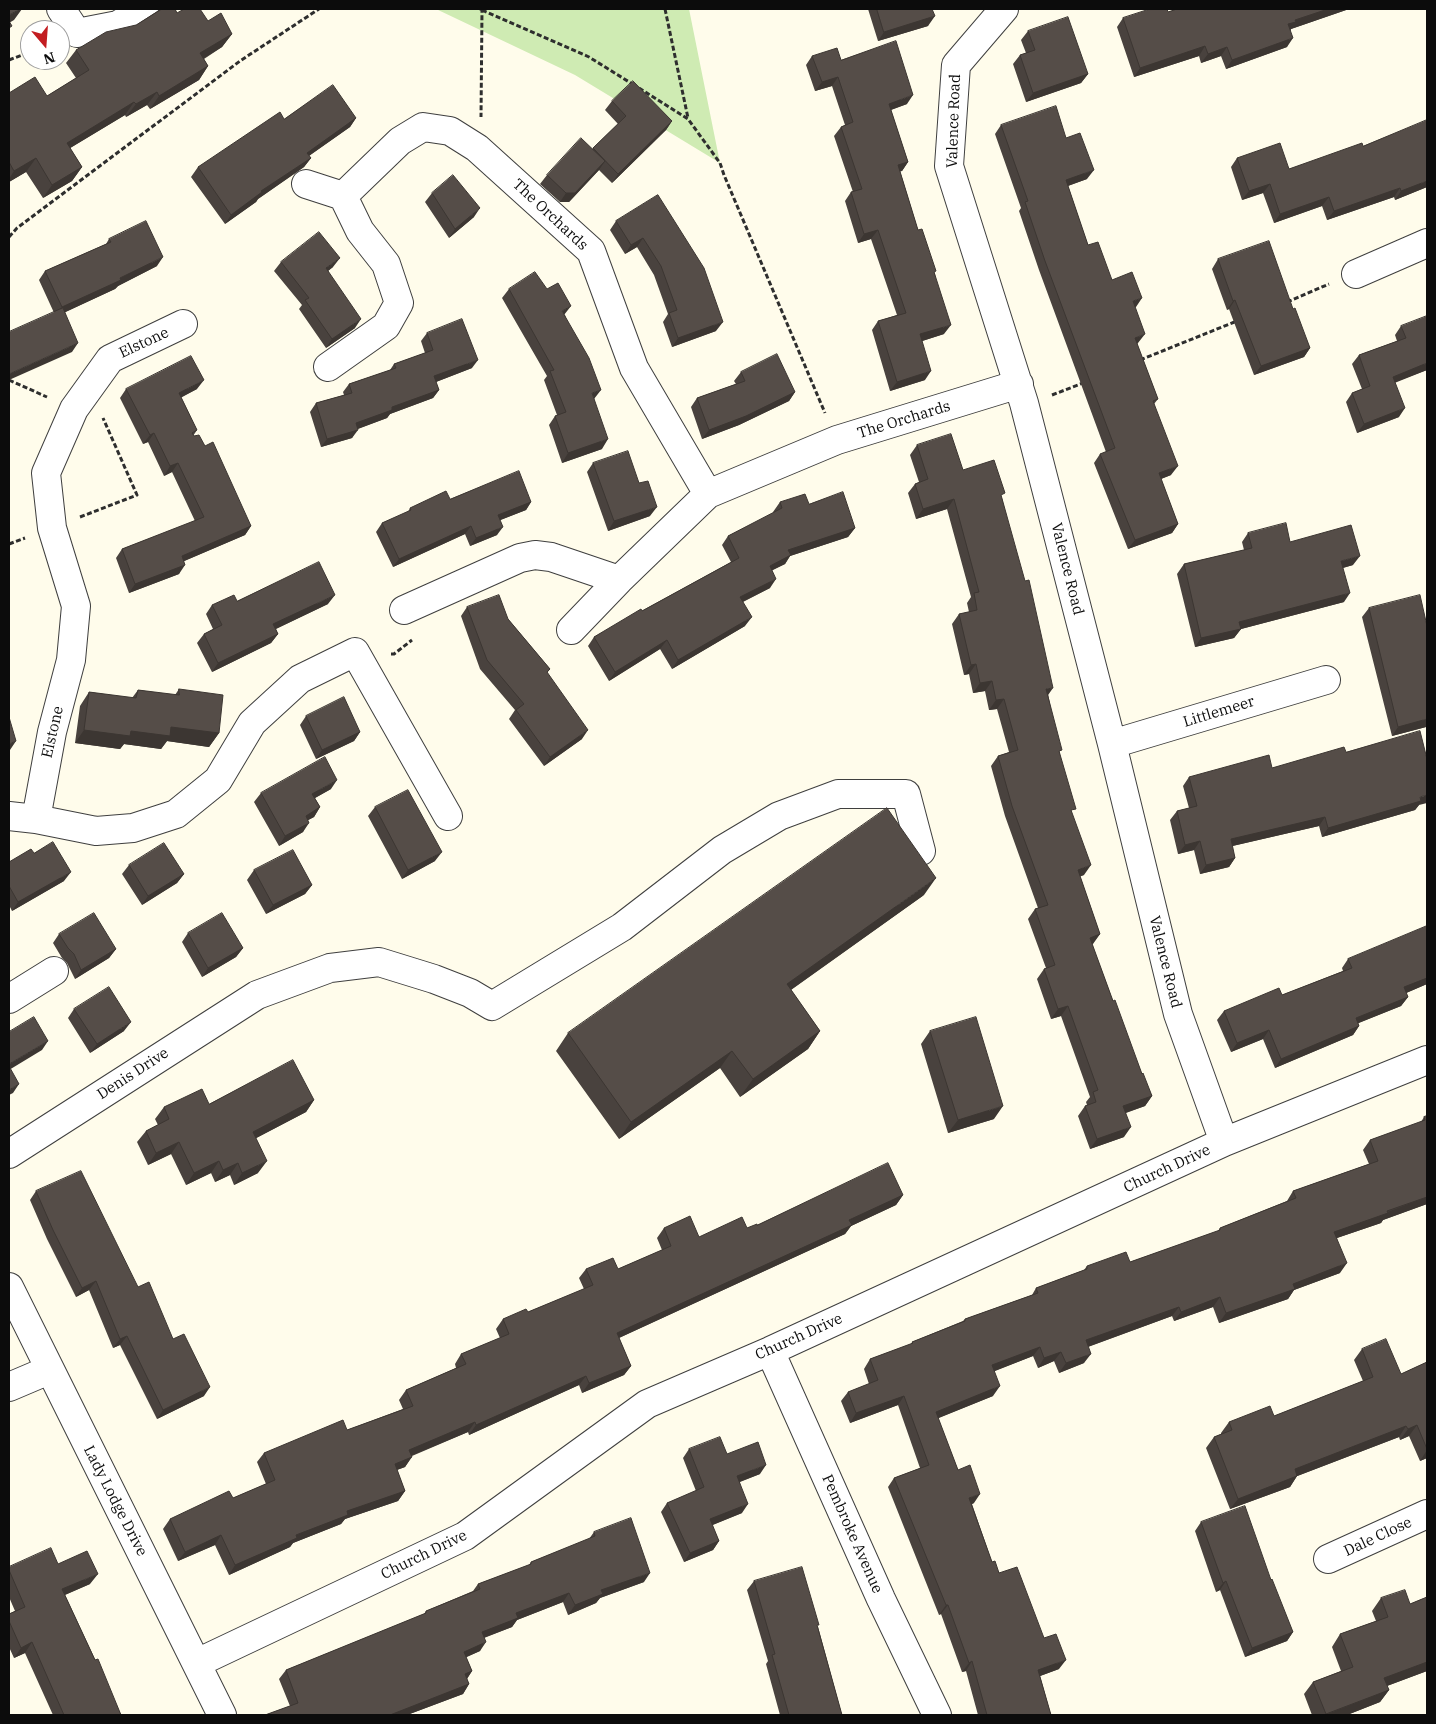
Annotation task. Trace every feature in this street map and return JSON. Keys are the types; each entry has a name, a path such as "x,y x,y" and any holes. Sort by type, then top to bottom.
{"street":[{"path":"61,9 77,33 118,25 144,9"},
{"name":"Valence Road","path":"1004,9 956,65 949,166 1022,394 1112,744 1178,1014 1224,1142"},
{"name":"The Orchards","path":"343,196 400,141 423,127 450,131 477,148 591,251 634,368 708,494"},
{"path":"306,184 343,196 360,231 386,264 399,303 386,326 328,366"},
{"path":"1356,274 1427,243"},
{"name":"Elstone","path":"36,818 52,732 71,660 76,606 52,528 46,473 74,409 110,358 183,324"},
{"name":"The Orchards","path":"571,630 619,580 708,494 837,440 1022,394"},
{"path":"404,610 520,558 535,555 551,557 619,580"},
{"path":"9,816 36,818 96,831 133,828 176,814 218,780 252,723 300,679 355,652 448,816"},
{"name":"Littlemeer","path":"1112,744 1326,680"},
{"name":"Denis Drive","path":"9,1154 257,995 330,968 379,962 434,979 470,993 492,1006 622,927 722,850 779,816 838,794 906,794 921,851"},
{"path":"9,999 54,971"},
{"name":"Church Drive","path":"197,1663 465,1536 647,1404 770,1351 1224,1142 1427,1060"},
{"name":"Lady Lodge Drive","path":"9,1287 222,1715"},
{"name":"Pembroke Avenue","path":"770,1351 881,1599 937,1715"},
{"path":"9,1387 49,1370"},
{"name":"Dale Close","path":"1328,1559 1427,1514"}],"path":[{"path":"9,237 17,228 240,62 319,9"},
{"path":"477,148 482,105 481,9 589,57 688,119 720,163 837,440"},
{"path":"665,9 688,119"},
{"path":"1282,304 1356,274"},
{"path":"1133,363 1244,318"},
{"path":"9,380 74,409"},
{"path":"1022,394 1050,396 1087,381"},
{"path":"89,386 137,495"}],"green space":[{"path":"436,9 689,9 720,163 575,75"}],"building":[{"path":"9,9 20,9 9,15"},
{"path":"162,9 175,9 177,13 184,9 200,9 208,21 221,13 232,34 200,53 208,66 159,96 157,92 136,104 134,102 67,143 82,167 52,185 36,158 14,171 9,162 9,93 35,77 47,96 89,70 76,50 106,32 136,25"},
{"path":"877,9 932,9 935,16 884,32"},
{"path":"1150,9 1167,9 1168,12 1177,9 1328,9 1288,24 1293,38 1232,60 1227,47 1208,54 1205,46 1140,68 1123,18"},
{"path":"1068,17 1088,74 1033,93 1020,55 1035,50 1028,31"},
{"path":"896,41 913,95 889,104 908,162 898,165 918,230 922,229 936,271 934,272 951,325 920,334 931,371 897,382 878,321 906,313 878,230 864,234 851,192 862,189 841,127 853,122 838,77 822,82 812,56 837,48 841,60"},
{"path":"633,81 672,121 618,174 593,148 626,116 612,101"},
{"path":"333,85 356,118 307,153 311,158 261,191 231,215 198,167 280,112 284,119"},
{"path":"1056,106 1066,138 1080,133 1094,170 1066,180 1088,245 1098,242 1112,280 1132,272 1142,298 1133,301 1145,334 1135,338 1158,399 1153,401 1178,466 1159,473 1178,524 1135,540 1100,454 1115,448 1045,261 1025,202 1028,201 1001,125"},
{"path":"1427,120 1427,181 1401,191 1400,188 1334,211 1329,197 1280,214 1270,184 1249,191 1237,158 1280,143 1289,169 1362,143 1363,146"},
{"path":"581,138 605,161 575,193 566,193 547,175"},
{"path":"453,175 480,208 455,229 432,193"},
{"path":"658,195 704,268 723,322 678,338 669,313 677,310 661,266 643,238 631,245 616,221"},
{"path":"146,221 163,257 120,278 121,280 62,307 45,271 111,242 109,239"},
{"path":"319,232 340,258 326,268 361,319 332,339 305,300 309,298 281,262"},
{"path":"1269,241 1293,309 1295,308 1310,348 1261,366 1235,300 1233,301 1218,259"},
{"path":"535,272 547,289 558,283 571,306 562,311 589,358 601,390 592,393 608,439 568,453 555,416 566,412 550,371 554,370 509,289"},
{"path":"63,308 78,343 9,374 9,332"},
{"path":"1427,316 1427,363 1393,377 1405,408 1364,424 1352,393 1370,386 1359,355 1406,338 1401,326"},
{"path":"462,319 478,360 434,376 439,390 392,407 392,410 356,423 358,430 327,439 316,403 352,393 349,384 396,368 394,364 433,350 427,333"},
{"path":"777,354 795,392 746,416 709,430 697,398 745,381 741,372"},
{"path":"191,356 204,380 179,393 197,430 192,433 194,436 199,435 205,446 213,442 251,526 182,556 185,565 135,584 122,549 204,517 178,463 170,466 154,433 150,435 126,389"},
{"path":"951,434 963,470 994,460 1005,493 1001,495 1025,581 1029,580 1053,688 1046,689 1062,750 1059,751 1076,809 1071,810 1091,865 1078,870 1100,934 1090,938 1113,1001 1115,1000 1152,1096 1123,1106 1131,1127 1097,1139 1085,1106 1096,1102 1093,1092 1098,1090 1068,1006 1058,1009 1044,969 1055,965 1035,909 1048,905 1012,806 998,756 1018,750 1004,699 996,700 992,681 980,683 976,664 971,665 959,614 977,610 974,593 979,592 954,499 923,509 915,484 928,479 917,445"},
{"path":"628,451 639,483 648,481 657,507 614,521 593,463"},
{"path":"519,471 531,502 498,515 503,527 476,538 471,526 399,559 382,523 446,491 450,499"},
{"path":"843,492 855,528 788,550 791,555 770,566 776,579 740,597 752,617 678,660 667,640 615,672 594,637 641,609 642,611 739,558 728,536 782,508 780,502 805,494 809,504"},
{"path":"1286,523 1290,542 1351,525 1360,556 1341,561 1350,593 1239,622 1241,629 1201,638 1184,564 1252,548 1248,533"},
{"path":"319,562 335,595 273,624 278,634 218,663 204,634 222,625 212,605 234,595 237,601"},
{"path":"499,595 508,619 550,669 547,672 588,730 550,757 516,710 524,704 487,660 467,607"},
{"path":"1420,595 1427,626 1427,719 1398,727 1369,608"},
{"path":"179,689 223,695 219,733 171,727 170,736 131,731 130,736 84,730 89,692 136,698 138,690 179,695"},
{"path":"344,697 360,732 322,750 306,716"},
{"path":"9,717 16,741 9,744"},
{"path":"1420,731 1427,759 1427,795 1420,797 1421,801 1328,828 1325,817 1231,839 1235,858 1206,865 1200,841 1185,845 1177,811 1197,806 1189,777 1269,755 1272,768 1344,747 1346,752"},
{"path":"325,757 337,780 312,794 320,807 306,816 309,823 285,836 261,793"},
{"path":"408,790 442,852 408,870 375,807"},
{"path":"887,808 936,878 787,984 820,1031 753,1079 732,1051 631,1122 568,1033"},
{"path":"53,842 71,872 18,902 9,886 9,862 31,849 34,853"},
{"path":"164,843 184,874 148,896 129,865"},
{"path":"293,850 312,885 273,905 254,870"},
{"path":"94,913 116,949 81,970 74,954 59,934"},
{"path":"222,913 243,948 208,968 188,933"},
{"path":"1427,926 1427,978 1404,987 1408,997 1356,1018 1359,1026 1281,1059 1269,1030 1237,1043 1224,1011 1279,988 1282,995 1352,968 1348,959"},
{"path":"109,987 131,1022 97,1044 74,1009"},
{"path":"34,1017 48,1041 9,1064 9,1032"},
{"path":"976,1017 1003,1106 958,1120 930,1031"},
{"path":"293,1060 314,1100 253,1132 267,1161 242,1173 238,1163 223,1170 219,1161 194,1173 179,1142 156,1153 146,1131 169,1119 164,1107 202,1089 209,1104"},
{"path":"9,1066 19,1084 9,1090"},
{"path":"1427,1116 1427,1197 1334,1232 1347,1263 1293,1284 1295,1289 1226,1313 1220,1297 1181,1312 1179,1307 1086,1340 1091,1354 1066,1363 1061,1352 1044,1358 1040,1347 992,1365 1000,1386 936,1412 958,1470 970,1465 980,1494 969,1498 992,1562 995,1561 999,1573 1017,1567 1044,1638 1056,1634 1066,1660 1038,1670 1051,1715 987,1715 972,1661 969,1663 948,1605 946,1605 894,1478 929,1465 904,1396 856,1413 848,1392 878,1380 870,1359 913,1343 965,1321 965,1319 1038,1293 1036,1288 1087,1269 1087,1266 1126,1252 1130,1262 1220,1230 1220,1228 1296,1198 1293,1191 1378,1161 1370,1140 1425,1120 1424,1117"},
{"path":"888,1163 903,1195 849,1220 852,1225 617,1333 631,1366 589,1383 586,1376 476,1425 475,1422 409,1450 412,1457 395,1464 405,1491 347,1511 348,1515 296,1535 297,1538 235,1565 221,1535 185,1552 170,1519 229,1491 233,1498 275,1480 264,1453 343,1420 347,1430 413,1406 406,1390 466,1364 461,1354 509,1334 503,1319 526,1309 528,1312 593,1285 586,1269 613,1258 618,1269 671,1246 664,1228 690,1216 699,1237 742,1217 747,1228"},
{"path":"81,1171 138,1287 149,1282 173,1339 184,1334 210,1387 163,1410 127,1336 120,1339 96,1281 82,1288 36,1191"},
{"path":"1386,1339 1401,1374 1427,1362 1427,1449 1417,1425 1408,1429 1406,1426 1295,1469 1297,1476 1238,1499 1214,1437 1232,1430 1229,1422 1270,1406 1274,1416 1373,1377 1362,1349"},
{"path":"720,1437 727,1454 758,1442 766,1465 737,1476 748,1504 710,1519 719,1541 690,1553 667,1503 704,1487 689,1449"},
{"path":"1245,1506 1271,1580 1293,1632 1252,1648 1226,1581 1223,1583 1201,1522"},
{"path":"631,1518 650,1573 601,1590 603,1594 575,1605 569,1593 516,1613 518,1618 482,1632 486,1642 464,1652 472,1671 465,1674 469,1684 390,1715 265,1715 298,1703 286,1670 426,1613 426,1611 480,1589 478,1584 531,1564 531,1562 595,1536 594,1532"},
{"path":"51,1548 58,1564 87,1551 98,1574 62,1589 95,1660 98,1659 121,1715 64,1715 32,1642 21,1648 9,1621 9,1614 25,1607 9,1567"},
{"path":"802,1567 842,1715 789,1715 772,1655 775,1654 754,1581"},
{"path":"1405,1590 1410,1604 1427,1597 1427,1662 1384,1678 1389,1690 1326,1714 1313,1682 1353,1667 1340,1634 1388,1617 1381,1598"}]}
